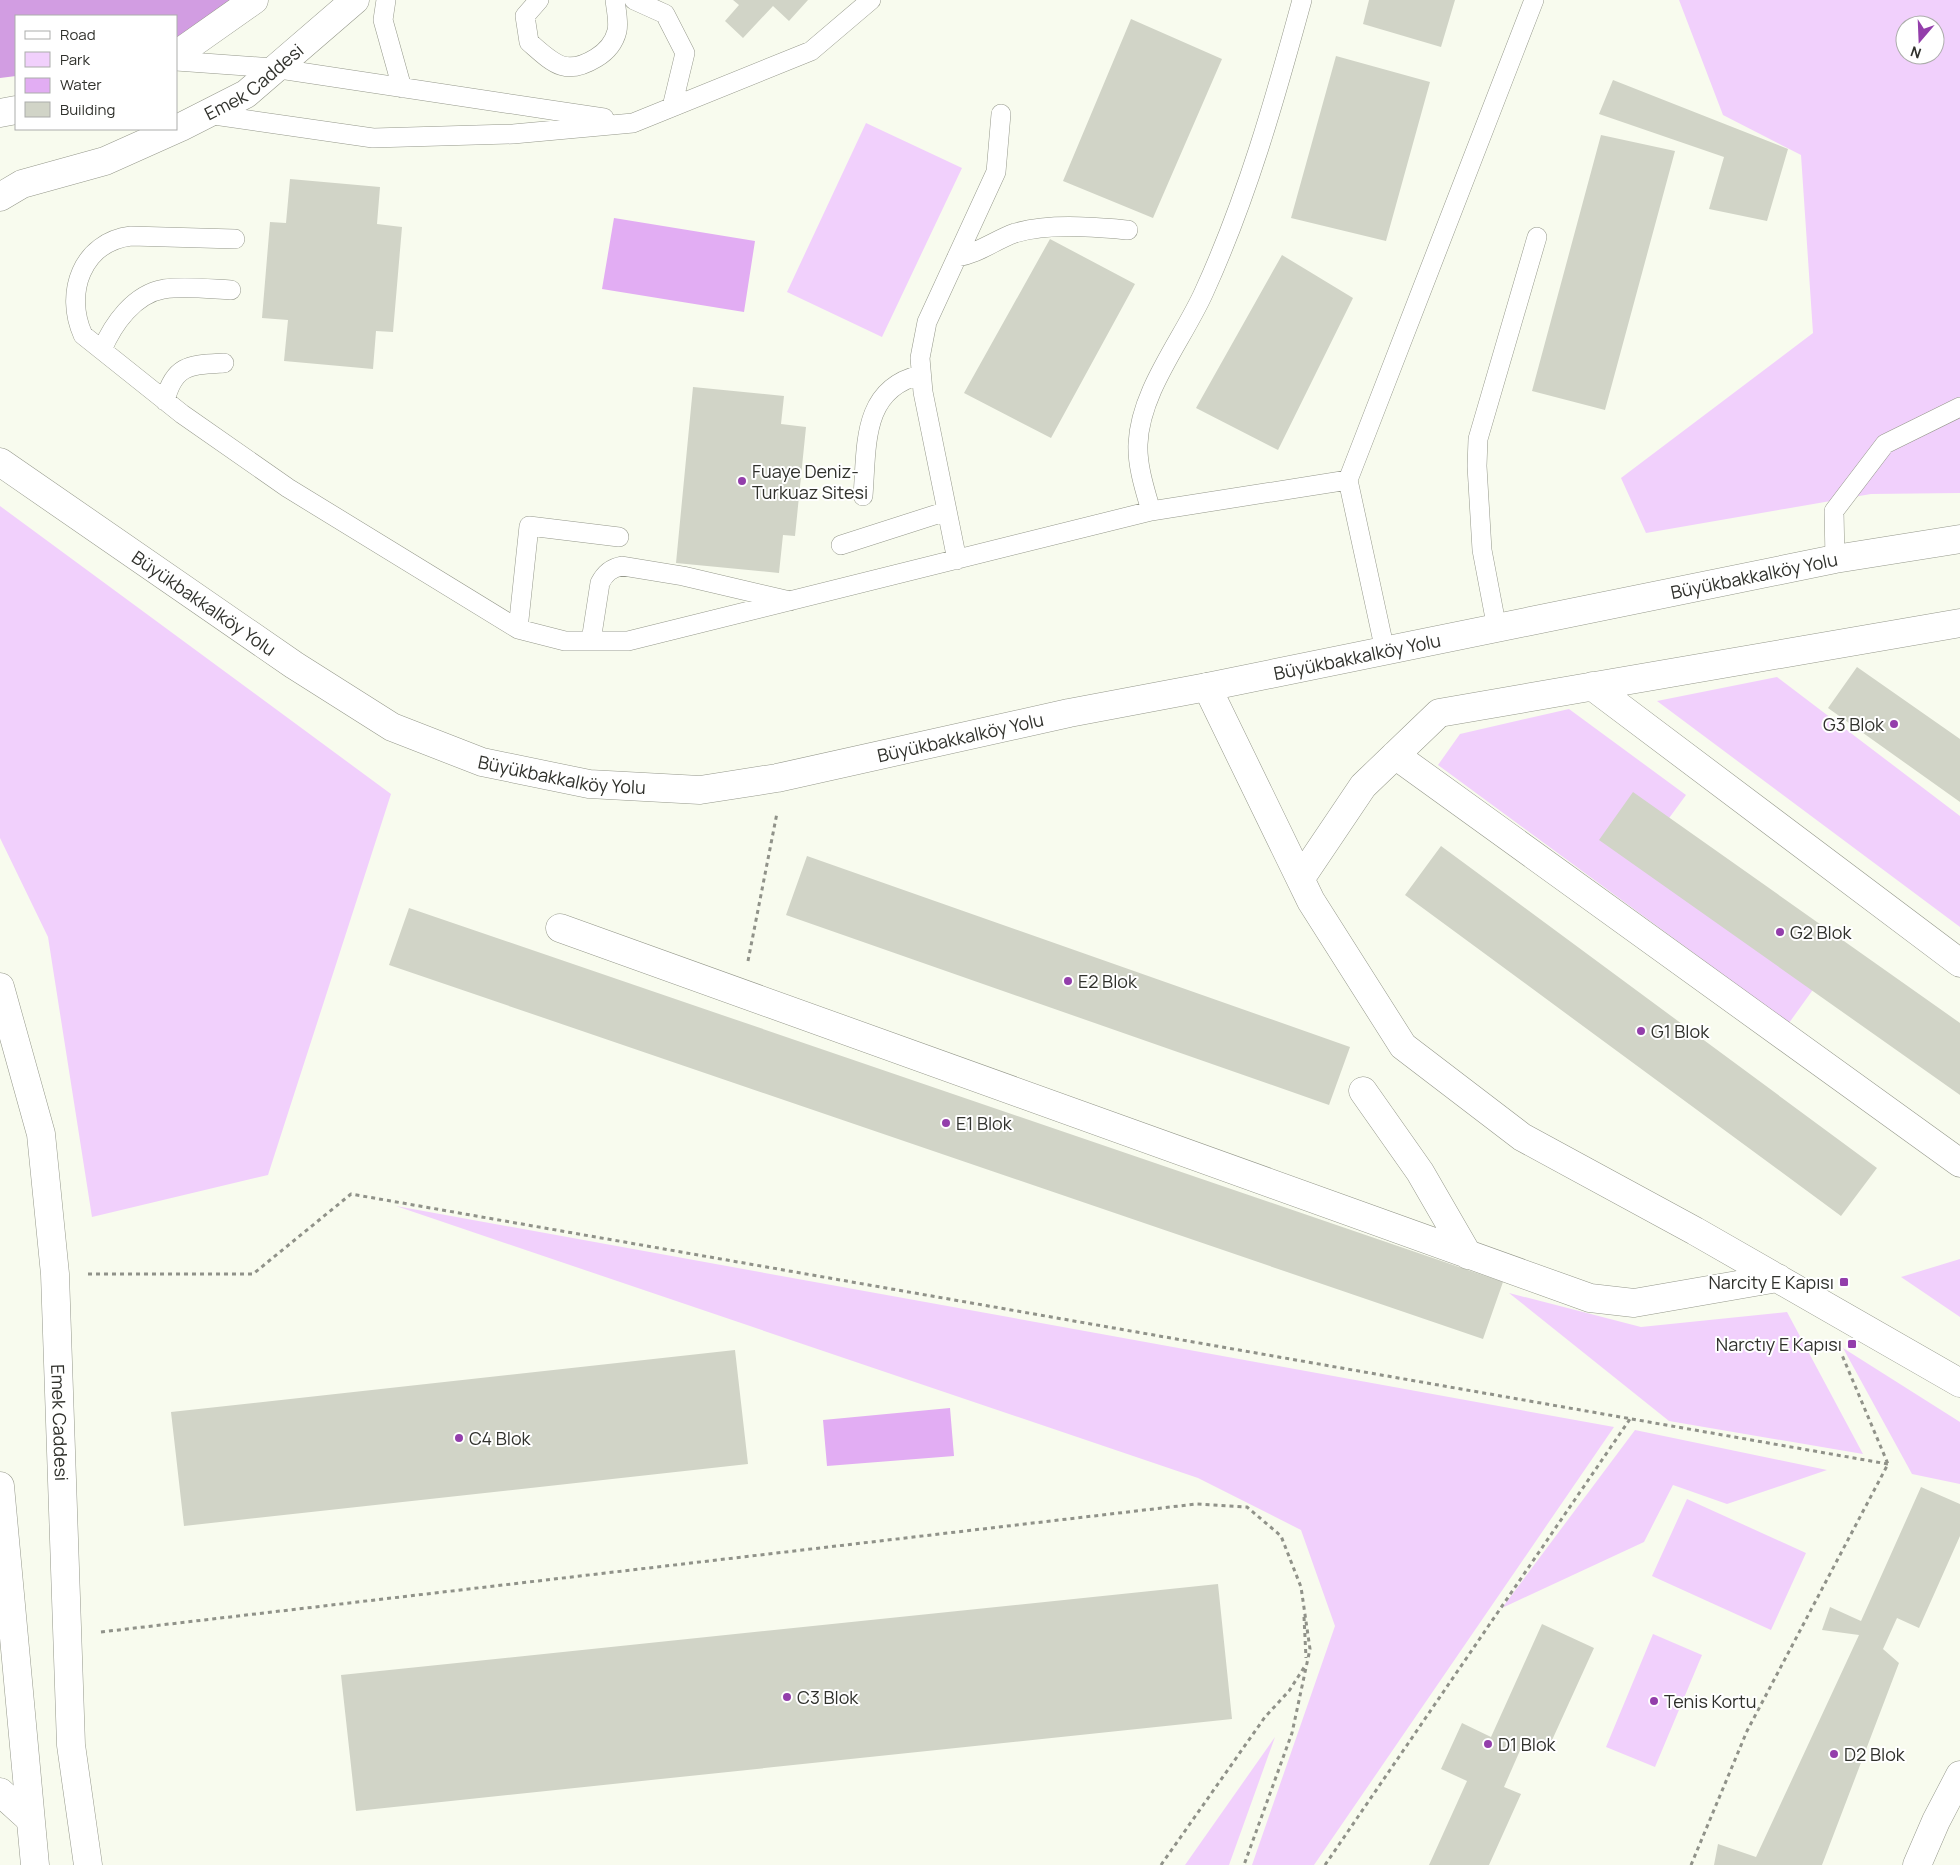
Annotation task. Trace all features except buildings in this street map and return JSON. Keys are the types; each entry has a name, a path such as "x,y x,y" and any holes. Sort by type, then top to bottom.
{"street":[{"path":"178,53 254,0"},
{"name":"Emek Caddesi","path":"178,127 246,94 273,68 355,0"},
{"path":"0,113 15,110"},
{"name":"Emek Caddesi","path":"0,197 22,184 105,161 172,130"},
{"name":"Büyükbakkalköy Yolu","path":"0,440 32,484"},
{"name":"Büyükbakkalköy Yolu","path":"0,462 294,666 384,722 482,762 589,784 700,790 784,775 1069,713 1497,629 1835,559 1960,539"},
{"path":"1300,878 1363,786 1439,713 1960,622"},
{"path":"1592,686 1960,962"},
{"path":"1207,687 1311,901 1403,1046 1522,1137 1778,1278 1960,1383"},
{"path":"1395,756 1960,1163"},
{"path":"560,928 1590,1298 1634,1303 1778,1278"},
{"name":"Emek Caddesi","path":"0,987 41,1134 55,1274 72,1745 88,1865"},
{"path":"1363,1091 1420,1172 1468,1254"},
{"path":"0,1486 35,1865"},
{"path":"1917,1865 1936,1820 1960,1775"},
{"path":"0,1792 30,1819"}],"lane":[{"path":"386,0 382,20 402,88"},
{"path":"539,0 525,16 529,42 553,64 570,69 586,64 607,51 617,31 615,0"},
{"path":"634,0 665,14 685,53 672,107"},
{"path":"207,114 373,138 513,134 632,123 811,51 872,0"},
{"path":"1151,511 1142,478 1138,444 1146,402 1204,292 1238,211 1280,84 1302,0"},
{"path":"1385,651 1348,480 1534,0"},
{"path":"178,61 273,68 632,123"},
{"path":"957,560 920,375 922,340 927,322 996,172 1001,114"},
{"path":"958,257 970,255 1000,239 1030,230 1072,228 1128,230"},
{"path":"235,239 118,237 96,250 79,278 75,294 75,308 83,335 165,400 288,488 518,629 565,641 628,641 793,602 1151,511 1348,480"},
{"path":"1497,629 1482,550 1477,466 1478,439 1537,237"},
{"path":"102,350 117,320 145,297 163,289 231,290"},
{"path":"165,400 168,388 181,370 190,365 224,363"},
{"path":"863,496 868,429 873,412 895,385 906,378 920,375"},
{"path":"1835,559 1834,511 1885,444 1960,407"},
{"path":"841,545 947,510"},
{"path":"518,629 529,526 619,537"},
{"path":"590,641 600,583 603,576 615,567 622,566 684,576 793,602"}],"path":[{"path":"741,993 784,775"},
{"path":"55,1274 253,1274 351,1194 1888,1464"},
{"path":"1840,1350 1888,1464"},
{"path":"1324,1865 1630,1419"},
{"path":"1691,1865 1747,1731 1888,1464"},
{"path":"67,1636 1196,1504 1247,1507 1281,1536 1301,1587 1307,1664 1292,1733 1244,1865"},
{"path":"1161,1865 1265,1717 1289,1691 1307,1664"}],"green space":[{"path":"1679,0 1960,0 1960,493 1871,494 1646,533 1621,478 1813,333 1801,155 1723,115"},
{"path":"866,123 962,168 882,337 787,292"},
{"path":"0,506 391,794 268,1175 92,1217 48,937 0,838"},
{"path":"1777,677 1960,816 1960,927 1657,701"},
{"path":"1569,709 1686,795 1642,855 1817,984 1789,1023 1438,765 1460,734"},
{"path":"396,1206 1614,1427 1314,1865 1252,1865 1335,1626 1301,1530 1198,1478"},
{"path":"1960,1259 1960,1317 1901,1277"},
{"path":"1509,1293 1641,1327 1787,1312 1863,1454 1669,1421"},
{"path":"1843,1348 1960,1422 1960,1484 1912,1474"},
{"path":"1635,1430 1827,1470 1727,1504 1673,1485 1644,1542 1502,1608"},
{"path":"1687,1499 1806,1553 1771,1630 1652,1576"},
{"name":"Tenis Kortu","path":"1653,1634 1702,1655 1655,1767 1606,1747"},
{"path":"1275,1737 1229,1865 1185,1865"}],"shaded area":[{"path":"0,0 236,0 178,38 178,15 15,15 15,76 0,78"}],"water":[{"path":"614,218 755,241 744,312 602,289"},
{"path":"950,1408 954,1456 827,1466 823,1420"}],"place":[{"name":"Fuaye Deniz- Turkuaz Sitesi","path":"742,481"},
{"name":"G3 Blok","path":"1894,724"},
{"name":"G2 Blok","path":"1780,932"},
{"name":"E2 Blok","path":"1068,981"},
{"name":"G1 Blok","path":"1641,1031"},
{"name":"E1 Blok","path":"946,1123"},
{"name":"Narcity E Kapısı","path":"1844,1282"},
{"name":"Narctıy E Kapısı","path":"1852,1344"},
{"name":"C4 Blok","path":"459,1438"},
{"name":"C3 Blok","path":"787,1697"},
{"name":"Tenis Kortu","path":"1654,1701"},
{"name":"D1 Blok","path":"1488,1744"},
{"name":"D2 Blok","path":"1834,1754"}]}
